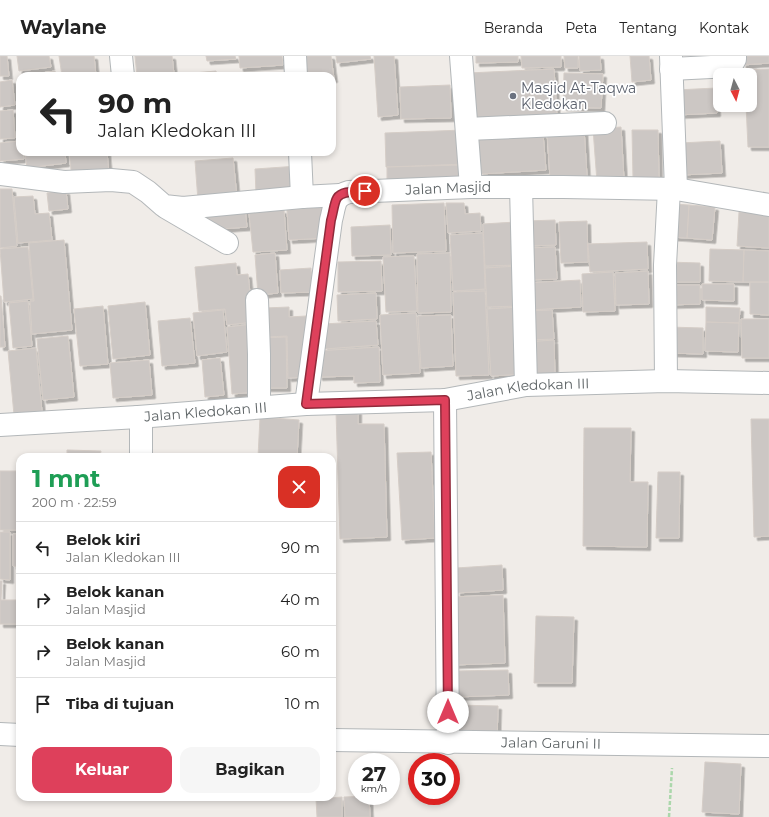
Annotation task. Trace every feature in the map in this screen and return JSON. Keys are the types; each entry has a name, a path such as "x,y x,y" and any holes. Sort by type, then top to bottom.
{"street":[{"path":"121,56 123,72"},
{"path":"295,56 296,72"},
{"path":"461,56 471,187"},
{"path":"666,381 665,265 672,189 671,63 731,66 735,56"},
{"path":"467,129 605,123"},
{"path":"300,156 302,197"},
{"path":"0,174 64,182 111,180 133,182 148,192 164,206 227,243"},
{"name":"Jalan Masjid","path":"164,206 182,208 340,195 349,192 471,187 672,189 769,205"},
{"path":"521,187 526,385"},
{"path":"306,404 331,220 337,198 340,195"},
{"path":"257,300 259,408"},
{"name":"Jalan Kledokan III","path":"0,425 138,417 306,404 445,400 526,385 666,381 769,382"},
{"path":"445,400 448,743"},
{"path":"138,417 141,426 141,453"},
{"path":"0,734 16,735"},
{"name":"Jalan Garuni II","path":"336,740 448,743 769,746"}],"path":[{"path":"669,817 674,745"}],"building":[{"path":"0,56 7,56 9,76 0,76"},
{"path":"17,56 49,56 51,67 19,71"},
{"path":"59,56 94,56 96,72 61,72"},
{"path":"135,56 172,56 174,72 137,72"},
{"path":"206,56 235,56 236,59 207,61"},
{"path":"239,56 282,56 283,65 240,68"},
{"path":"304,56 331,56 333,72 304,72"},
{"path":"336,56 370,56 371,59 337,63"},
{"path":"374,56 394,56 398,115 378,117"},
{"path":"476,56 518,56 518,62 476,63"},
{"path":"521,56 561,56 561,67 522,68"},
{"path":"564,56 578,56 578,68 565,68"},
{"path":"579,56 600,56 601,70 580,71"},
{"path":"630,56 649,56 651,80 632,82"},
{"path":"742,56 769,56 769,63 743,65"},
{"name":"Masjid At-Taqwa Kledokan","path":"554,69 557,118 471,123 468,73"},
{"path":"769,69 769,147 748,147 746,112 757,112 757,70"},
{"path":"564,73 603,74 601,108 563,107"},
{"path":"12,80 15,105 0,107 0,82"},
{"path":"450,85 451,118 401,119 400,87"},
{"path":"713,88 713,112 717,113 677,115 676,90"},
{"path":"13,110 15,138 0,139 0,111"},
{"path":"621,127 624,180 597,182 593,129"},
{"path":"584,129 587,176 550,178 547,131"},
{"path":"463,130 464,164 386,167 385,133"},
{"path":"632,130 658,130 659,179 633,179"},
{"path":"543,134 546,170 480,174 477,138"},
{"path":"16,141 16,156 24,156 24,159 0,161 0,143"},
{"path":"720,141 722,173 681,175 680,143"},
{"path":"26,156 65,156 66,163 27,168"},
{"path":"69,156 107,156 109,174 72,178"},
{"path":"233,158 237,198 198,201 195,161"},
{"path":"465,165 466,186 387,188 387,167"},
{"path":"298,166 300,191 256,194 255,169"},
{"path":"0,189 12,189 17,246 0,248"},
{"path":"66,191 68,209 49,211 47,193"},
{"path":"33,196 35,214 49,213 52,240 18,243 14,197"},
{"path":"444,203 446,251 393,253 392,205"},
{"path":"446,203 464,203 465,214 480,213 481,231 448,233"},
{"path":"673,204 689,205 687,238 671,237"},
{"path":"689,205 715,207 712,240 687,238"},
{"path":"322,207 325,238 289,240 287,210"},
{"path":"245,208 247,227 207,230 206,211"},
{"path":"284,210 287,250 253,252 249,213"},
{"path":"739,212 769,214 769,248 737,246"},
{"path":"555,220 556,245 527,246 526,221"},
{"path":"587,221 588,262 561,263 559,222"},
{"path":"516,222 518,265 485,266 483,224"},
{"path":"390,225 391,255 352,256 351,227"},
{"path":"483,233 485,289 453,291 450,235"},
{"path":"64,240 72,330 32,334 30,301 34,301 29,243"},
{"path":"647,242 648,269 590,272 588,244"},
{"path":"28,247 33,299 4,302 0,249"},
{"path":"555,247 557,279 528,280 527,248"},
{"path":"710,249 744,250 743,282 709,281"},
{"path":"744,250 769,251 769,282 743,282"},
{"path":"275,253 278,293 258,295 255,255"},
{"path":"450,253 451,312 418,313 417,254"},
{"path":"414,256 417,311 386,312 383,257"},
{"path":"381,261 382,291 338,292 338,262"},
{"path":"668,262 700,263 700,282 667,282"},
{"path":"236,263 237,275 248,274 253,322 227,325 225,309 199,311 195,267"},
{"path":"518,266 520,306 487,307 485,268"},
{"path":"311,268 312,292 281,293 280,270"},
{"path":"648,271 649,304 616,305 615,273"},
{"path":"613,272 615,311 583,312 582,274"},
{"path":"580,280 581,307 528,310 526,283"},
{"path":"750,282 769,282 769,315 750,314"},
{"path":"702,284 734,284 734,301 702,300"},
{"path":"667,285 700,285 700,304 668,305"},
{"path":"485,291 489,375 456,376 453,292"},
{"path":"376,293 377,319 338,321 337,295"},
{"path":"1,296 5,347 0,347"},
{"path":"28,301 32,346 13,348 9,303"},
{"path":"145,302 150,355 113,359 108,306"},
{"path":"103,306 108,364 80,366 74,309"},
{"path":"289,307 289,317 306,316 307,377 288,378 287,336 265,337 264,308"},
{"path":"520,307 523,374 491,376 487,309"},
{"path":"706,307 740,308 739,323 706,322"},
{"path":"223,310 227,352 197,356 193,313"},
{"path":"552,310 554,339 527,340 527,311"},
{"path":"416,313 420,373 383,375 380,315"},
{"path":"451,315 453,366 421,368 418,316"},
{"path":"190,318 195,363 162,366 158,321"},
{"path":"741,319 769,319 769,358 742,358"},
{"path":"376,321 378,345 324,349 323,324"},
{"path":"706,322 739,323 738,352 705,351"},
{"path":"253,324 255,392 232,394 227,327"},
{"path":"669,327 703,328 703,354 668,353"},
{"path":"68,336 74,397 43,400 37,339"},
{"path":"286,337 287,388 262,388 261,338"},
{"path":"554,340 555,378 529,379 527,342"},
{"path":"379,347 380,382 354,383 354,376 319,377 318,351"},
{"path":"36,348 42,412 14,415 8,351"},
{"path":"220,358 224,395 205,397 202,360"},
{"path":"149,360 152,395 113,398 110,363"},
{"path":"358,411 358,424 384,424 387,537 340,539 336,412"},
{"path":"260,417 299,420 297,453 258,453"},
{"path":"751,419 769,419 769,536 754,537"},
{"path":"584,428 631,428 630,482 648,482 647,547 583,546"},
{"path":"67,450 101,451 101,453 67,453"},
{"path":"431,452 435,538 402,540 397,453"},
{"path":"0,471 16,471 16,530 0,530"},
{"path":"658,472 680,472 679,538 656,538"},
{"path":"0,532 10,532 10,580 0,579"},
{"path":"13,534 16,534 16,566 13,566"},
{"path":"502,565 503,590 457,593 456,568"},
{"path":"0,581 2,581 1,600 16,600 16,624 0,624"},
{"path":"503,595 505,663 453,665 451,597"},
{"path":"536,616 574,617 572,683 534,683"},
{"path":"508,670 509,695 456,697 456,671"},
{"path":"455,705 498,706 497,741 454,740"},
{"path":"705,762 741,764 739,814 702,812"},
{"path":"336,797 342,797 342,817 317,817 316,801 336,801"},
{"path":"344,797 348,797 348,805 369,805 370,817 345,817"}],"place":[{"name":"Masjid At-Taqwa Kledokan","path":"513,96"}],"route":[{"path":"365,191 344,193 337,198 331,220 306,404 445,400 448,712"}]}
